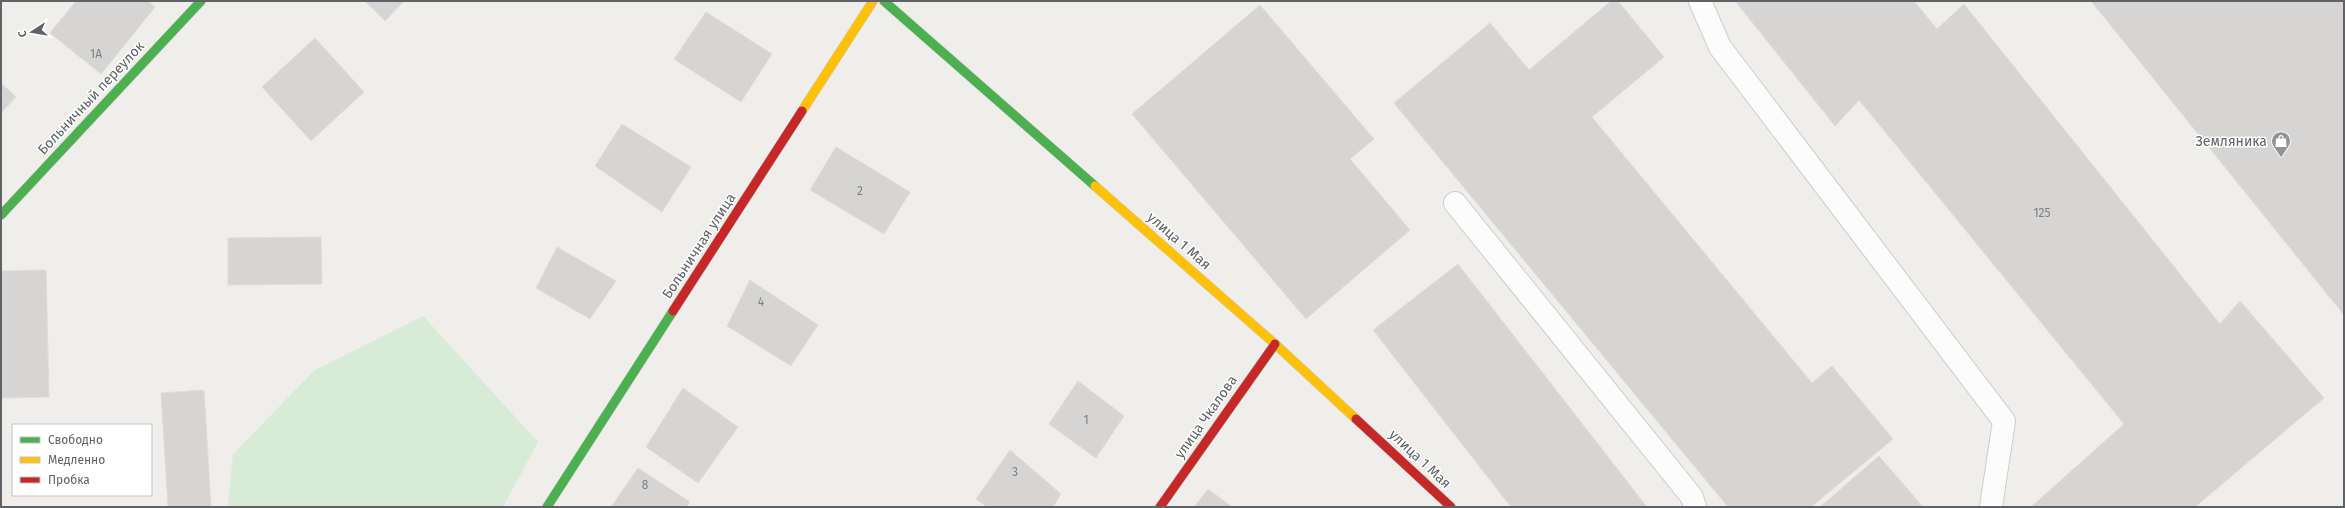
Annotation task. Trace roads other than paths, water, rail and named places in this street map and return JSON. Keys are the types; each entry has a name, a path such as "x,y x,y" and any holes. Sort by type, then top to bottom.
{"street":[{"name":"Больничный переулок","path":"1,215 201,1"},
{"name":"Больничная улица","path":"547,507 874,1"},
{"name":"улица 1 Мая","path":"884,1 1274,344 1451,507"},
{"name":"улица Чкалова","path":"1160,507 1274,344"}],"lane":[{"path":"1700,1 1720,47 2004,421 1991,507"},
{"path":"1455,203 1692,497 1696,507"}],"place":[{"name":"Земляника","path":"2281,158"}]}
